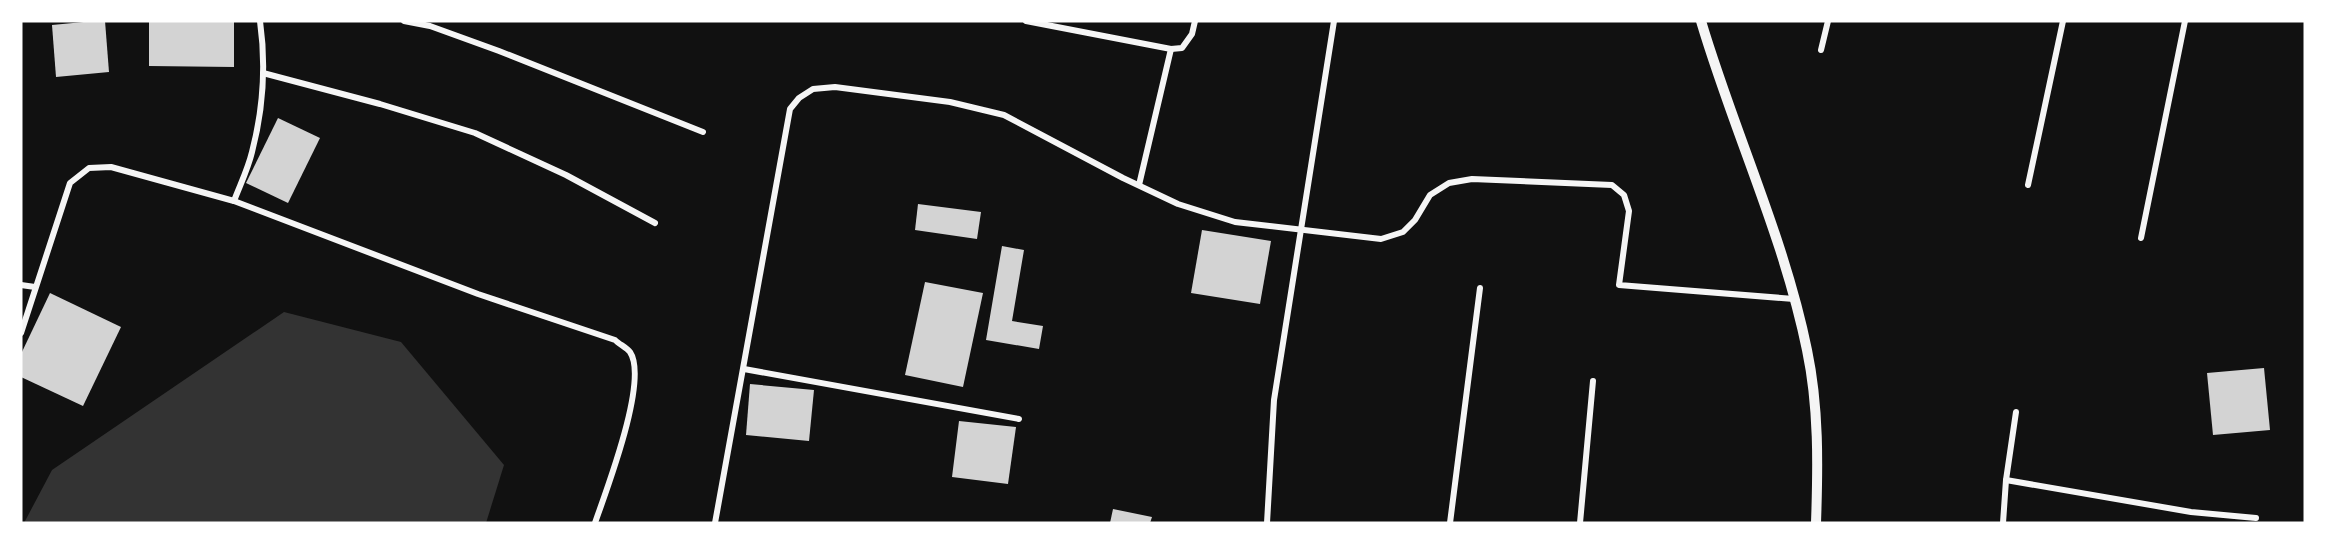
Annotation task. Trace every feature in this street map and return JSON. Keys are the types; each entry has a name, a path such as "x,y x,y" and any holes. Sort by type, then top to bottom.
{"street":[{"path":"234,201 252,154 261,110 260,21"},
{"path":"404,21 430,26 499,51 703,132"},
{"path":"1026,21 1171,49 1182,48 1192,34 1195,21"},
{"path":"1267,523 1274,400 1334,21"},
{"path":"1701,21 1784,259 1808,352 1818,448 1816,523"},
{"path":"1821,50 1828,21"},
{"path":"2028,186 2063,21"},
{"path":"2141,238 2186,21"},
{"path":"1139,185 1171,49"},
{"path":"262,73 380,104 475,133 566,175 655,223"},
{"path":"715,523 790,108 799,98 813,89 835,87 950,102 1004,115 1178,204 1235,222 1381,239 1403,232 1414,220 1430,195 1449,183 1472,179 1612,185 1624,195 1629,211 1619,285 1794,299"},
{"path":"21,333 69,183 89,168 111,167 234,201 478,294 615,340 630,352 635,367 633,396 620,448 595,523"},
{"path":"21,285 35,287"},
{"path":"1450,523 1480,288"},
{"path":"744,369 1019,419"},
{"path":"1580,523 1593,381"},
{"path":"2003,523 2006,480 2016,412"},
{"path":"2006,480 2191,512 2256,518"}],"shaded area":[{"path":"284,312 401,342 504,465 486,523 24,523 52,470"}],"building":[{"path":"105,21 109,72 56,77 52,25"},
{"path":"149,21 234,21 234,67 149,66"},
{"path":"278,118 320,138 288,203 246,183"},
{"path":"918,204 981,212 977,239 915,230"},
{"path":"1202,230 1271,241 1260,304 1191,293"},
{"path":"1002,246 1024,250 1012,321 1043,326 1039,349 986,340"},
{"path":"925,282 983,293 963,387 905,375"},
{"path":"50,293 121,327 83,406 21,377 21,354"},
{"path":"2264,368 2270,430 2213,435 2207,373"},
{"path":"750,384 814,390 809,441 746,435"},
{"path":"959,421 1016,427 1008,484 952,477"},
{"path":"1113,509 1152,517 1150,523 1110,523"}]}
